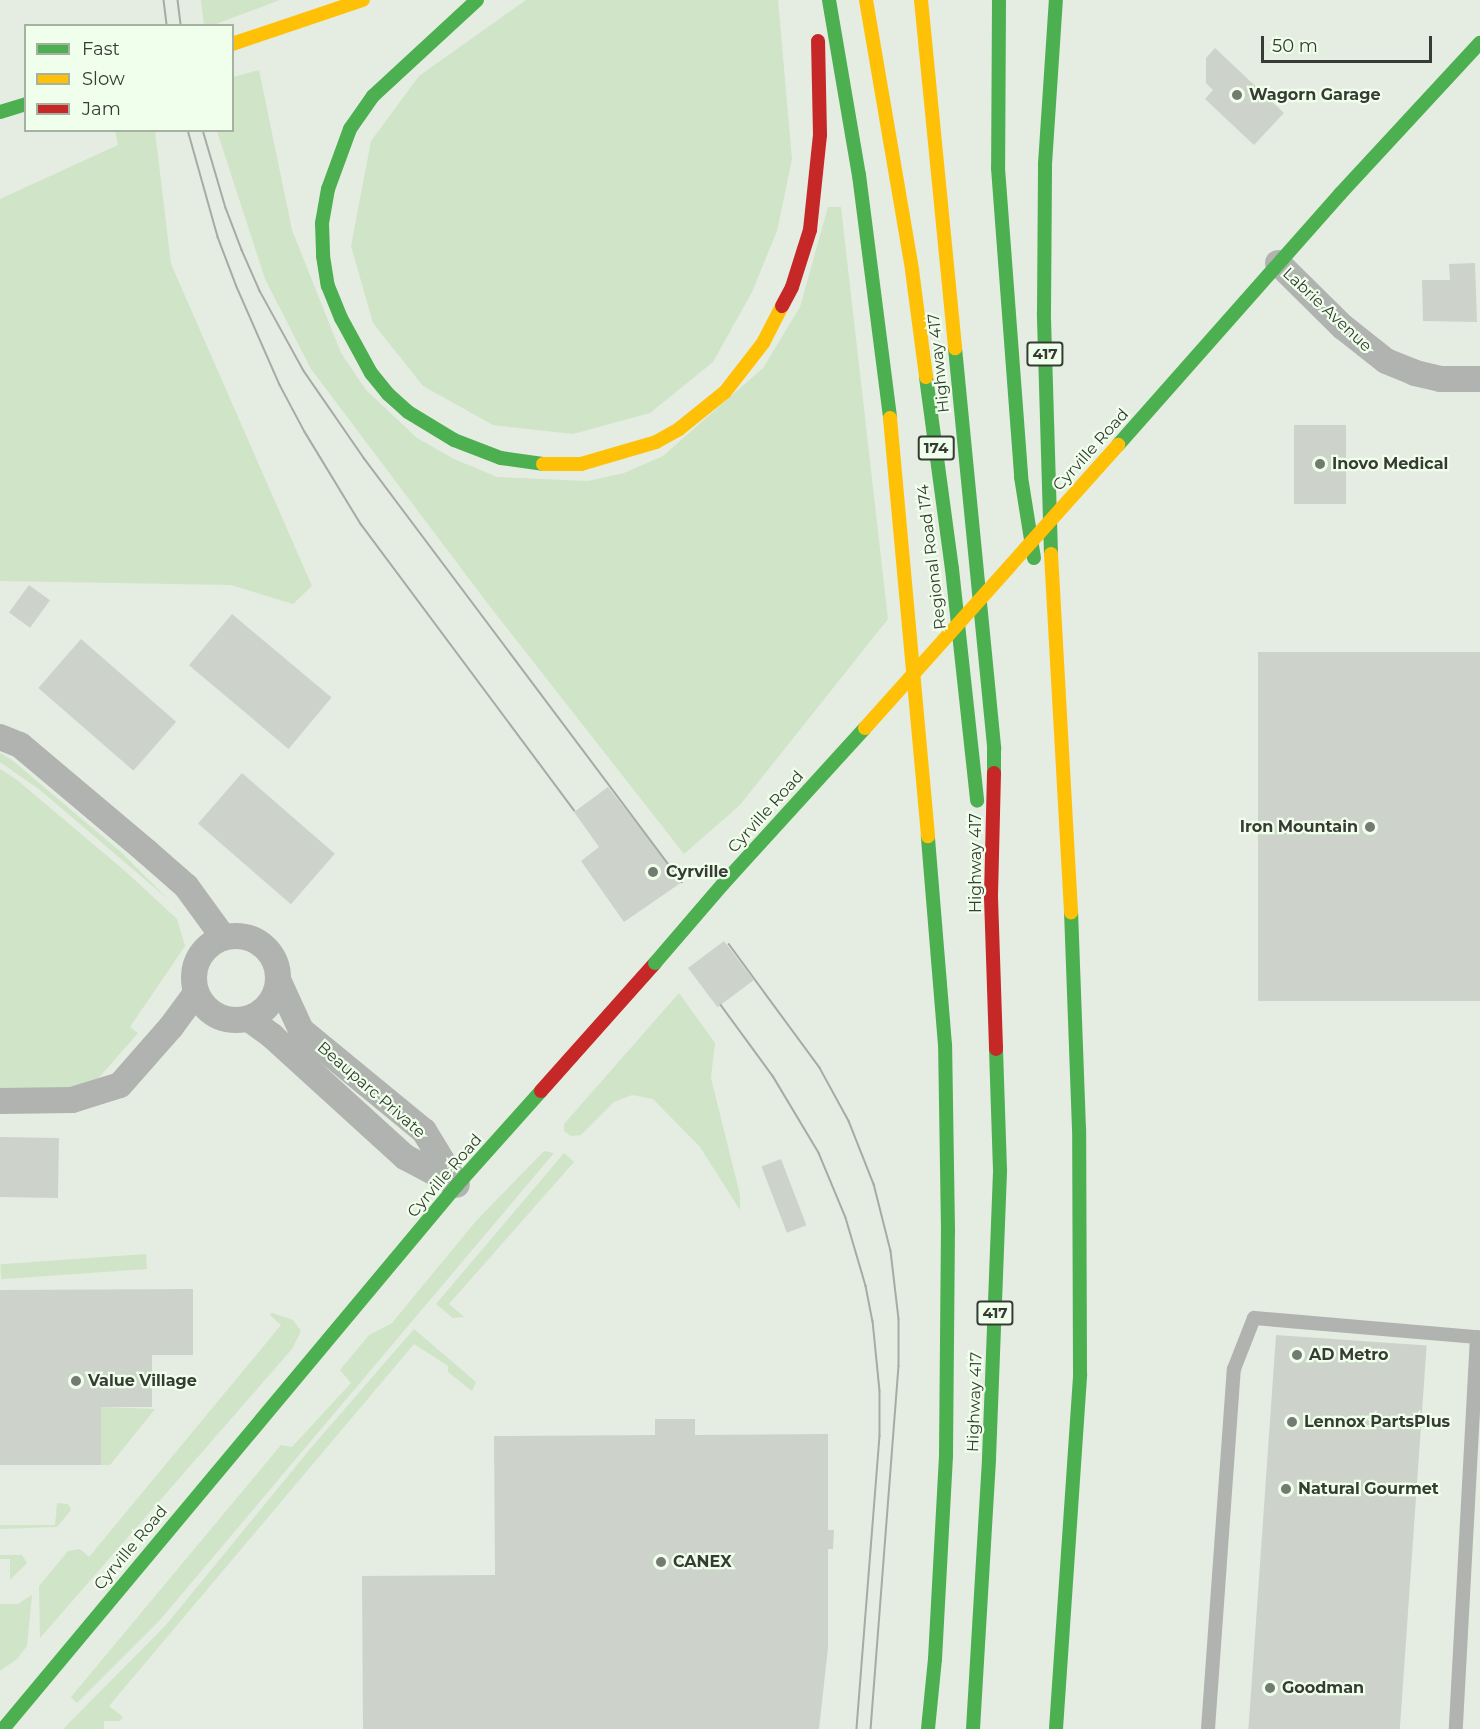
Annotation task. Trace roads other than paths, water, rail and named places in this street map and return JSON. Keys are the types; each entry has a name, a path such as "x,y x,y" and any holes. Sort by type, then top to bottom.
{"main road":[{"path":"234,43 363,0"},
{"path":"477,0 373,96 350,129 328,189 322,223 323,256 328,286 341,318 371,373 388,394 408,412 454,440 501,458 530,464 581,464 656,442 679,429 725,392 763,343 792,287 810,230 820,123 816,11"},
{"path":"829,0 859,175 885,370 921,747 945,1046 948,1230 946,1455 935,1659 928,1729"},
{"name":"Regional Road 174","path":"866,0 914,282 952,569 969,750 991,897"},
{"name":"Highway 417","path":"921,0 994,749 991,897 1000,1170 989,1458 972,1729"},
{"path":"999,0 998,168 1021,477 1059,708"},
{"name":"417","path":"1056,0 1047,116 1043,262 1052,565 1073,952 1079,1129 1080,1374 1056,1729"},
{"name":"Cyrville Road","path":"3,1729 457,1185 723,884 1118,446 1278,263 1480,43"},
{"path":"0,112 24,105"}],"street":[{"name":"Labrie Avenue","path":"1278,263 1343,327 1386,361 1415,373 1440,379 1480,379"},
{"path":"0,737 20,745 186,886 223,937"},
{"path":"240,936 256,940 269,951 277,965 279,982 274,998 264,1011 249,1019 232,1020 216,1016 204,1006 196,993 194,974 199,958 209,946 223,937 240,936"},
{"name":"Beauparc Private","path":"279,982 301,1030 424,1131 457,1185"},
{"path":"0,1101 72,1100 120,1085 171,1027 196,993"},
{"name":"Beauparc Private","path":"249,1019 272,1036 405,1157 457,1185"}],"lane":[{"path":"1208,1729 1234,1369 1254,1318 1477,1337 1475,1456 1456,1729"}],"tram line":[{"path":"164,0 167,24"},
{"path":"178,0 181,24"},
{"path":"189,132 218,237 237,287 280,385 305,432 361,524 574,810"},
{"path":"204,132 226,208 242,250 260,291 304,371 364,458 682,882"},
{"path":"729,944 820,1068 849,1121 874,1184 891,1251 899,1319 899,1366 871,1729"},
{"path":"721,1005 773,1076 819,1153 846,1218 866,1286 873,1321 880,1391 880,1436 857,1729"}],"place":[{"name":"Wagorn Garage","path":"1237,95"},
{"name":"Inovo Medical","path":"1320,464"},
{"name":"Iron Mountain","path":"1370,827"},
{"name":"Cyrville","path":"653,872"},
{"name":"AD Metro","path":"1297,1355"},
{"name":"Value Village","path":"76,1381"},
{"name":"Lennox PartsPlus","path":"1292,1422"},
{"name":"Natural Gourmet","path":"1286,1489"},
{"name":"CANEX","path":"661,1562"},
{"name":"Goodman","path":"1270,1688"}]}
